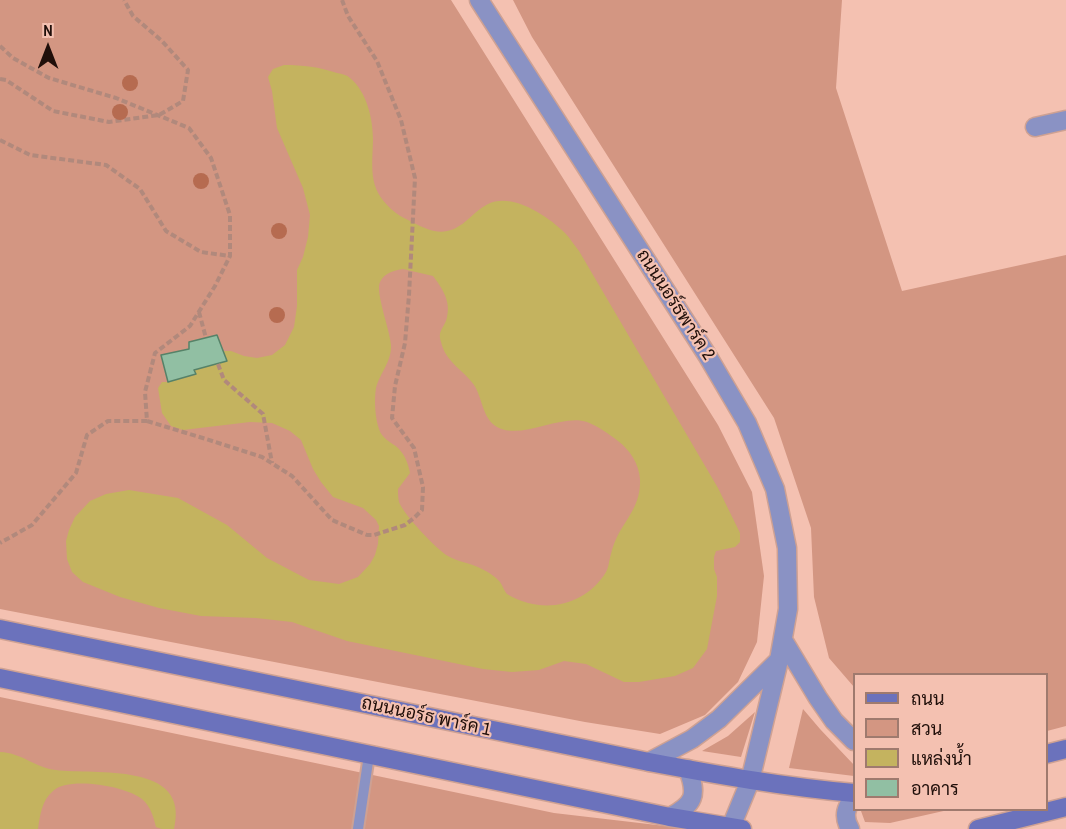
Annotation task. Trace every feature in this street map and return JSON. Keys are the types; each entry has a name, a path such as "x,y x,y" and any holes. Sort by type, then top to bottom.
{"main road":[{"name":"ถนนนอร์ธ พาร์ค 1","path":"0,629 649,762 750,781 853,794"},
{"path":"0,678 670,818 734,828"},
{"path":"1048,754 1066,749"},
{"path":"978,829 1066,807"}],"street":[{"name":"ถนนนอร์ธพาร์ค 2","path":"479,0 707,355 747,423 775,489 787,548 788,609 779,660 750,781 734,828"},
{"path":"1035,127 1066,120"},
{"path":"783,640 834,721 853,739"},
{"path":"649,762 692,739 719,719 779,660"},
{"path":"670,818 686,808 693,796 694,786 688,769"},
{"path":"850,829 846,809 853,797"}],"lane":[{"path":"358,829 369,755"}],"path":[{"path":"0,79 6,80 53,111 109,122 159,116 183,101 188,70 162,41 133,15 124,0"},
{"path":"0,543 32,525 76,473 87,435 108,422 147,421 262,457 292,476 332,520 367,535 405,525 422,510 423,487 414,448 392,418 395,386 405,343 415,178 400,120 377,61 348,16 342,0"},
{"path":"0,46 13,58 50,78 116,98 189,128 211,158 230,215 230,256 215,286 190,326 155,353 145,392 147,421"},
{"path":"0,140 30,155 106,165 140,189 166,231 201,252 230,256"},
{"path":"199,311 206,338"},
{"path":"218,364 224,380 263,414 272,463"}],"green space":[{"path":"0,0 451,0 718,425 752,492 764,576 757,642 738,682 705,715 660,734 585,722 0,609"},
{"path":"513,0 842,0 836,88 902,291 1066,255 1066,726 1048,731 1048,673 853,673 853,686 829,658 814,597 811,528 774,418 532,37"},
{"path":"0,697 554,813 691,829 0,829"},
{"path":"803,709 853,764 853,776 789,768"},
{"path":"755,712 741,757 702,751 728,736"},
{"path":"861,811 944,811 890,823 865,822"}],"water":[{"path":"284,65 317,68 346,75 356,84 365,98 370,115 373,132 372,171 376,189 387,205 400,216 427,229 440,232 459,226 488,204 508,201 529,208 549,220 565,233 579,251 718,488 740,533 740,542 735,547 716,551 714,569 717,577 717,596 707,649 693,668 675,676 639,682 624,682 586,664 564,661 539,670 512,672 483,669 347,641 292,622 201,616 159,608 120,597 83,582 72,572 67,559 66,541 75,517 90,501 106,494 129,490 178,498 227,525 267,558 309,580 339,584 358,577 375,555 379,526 376,520 363,508 333,497 313,469 301,440 290,431 272,423 250,422 183,430 171,426 162,413 158,388 162,382 195,375 194,370 227,361 223,351 257,358 272,355 285,345 294,327 297,306 297,270 308,237 310,215 303,188 277,128 268,77 273,69","holes":["400,269 433,276 448,306 446,321 440,335 443,349 451,361 470,379 487,416 494,425 504,430 515,431 564,421 587,422 603,430 622,445 636,463 640,479 638,496 633,510 615,541 607,570 591,589 572,601 539,605 509,595 498,580 489,573 443,552 414,523 399,502 398,489 410,473 409,469 406,459 398,448 384,438 380,432 375,409 376,388 391,351 379,287 384,276"]},
{"path":"0,752 15,755 49,769 115,773 154,782 168,792 175,807 174,829 156,827 148,805 134,794 97,784 71,784 53,791 46,799 38,829 0,829"}],"building":[{"path":"217,335 227,361 194,370 196,374 168,382 161,355 189,349 189,342"}]}
